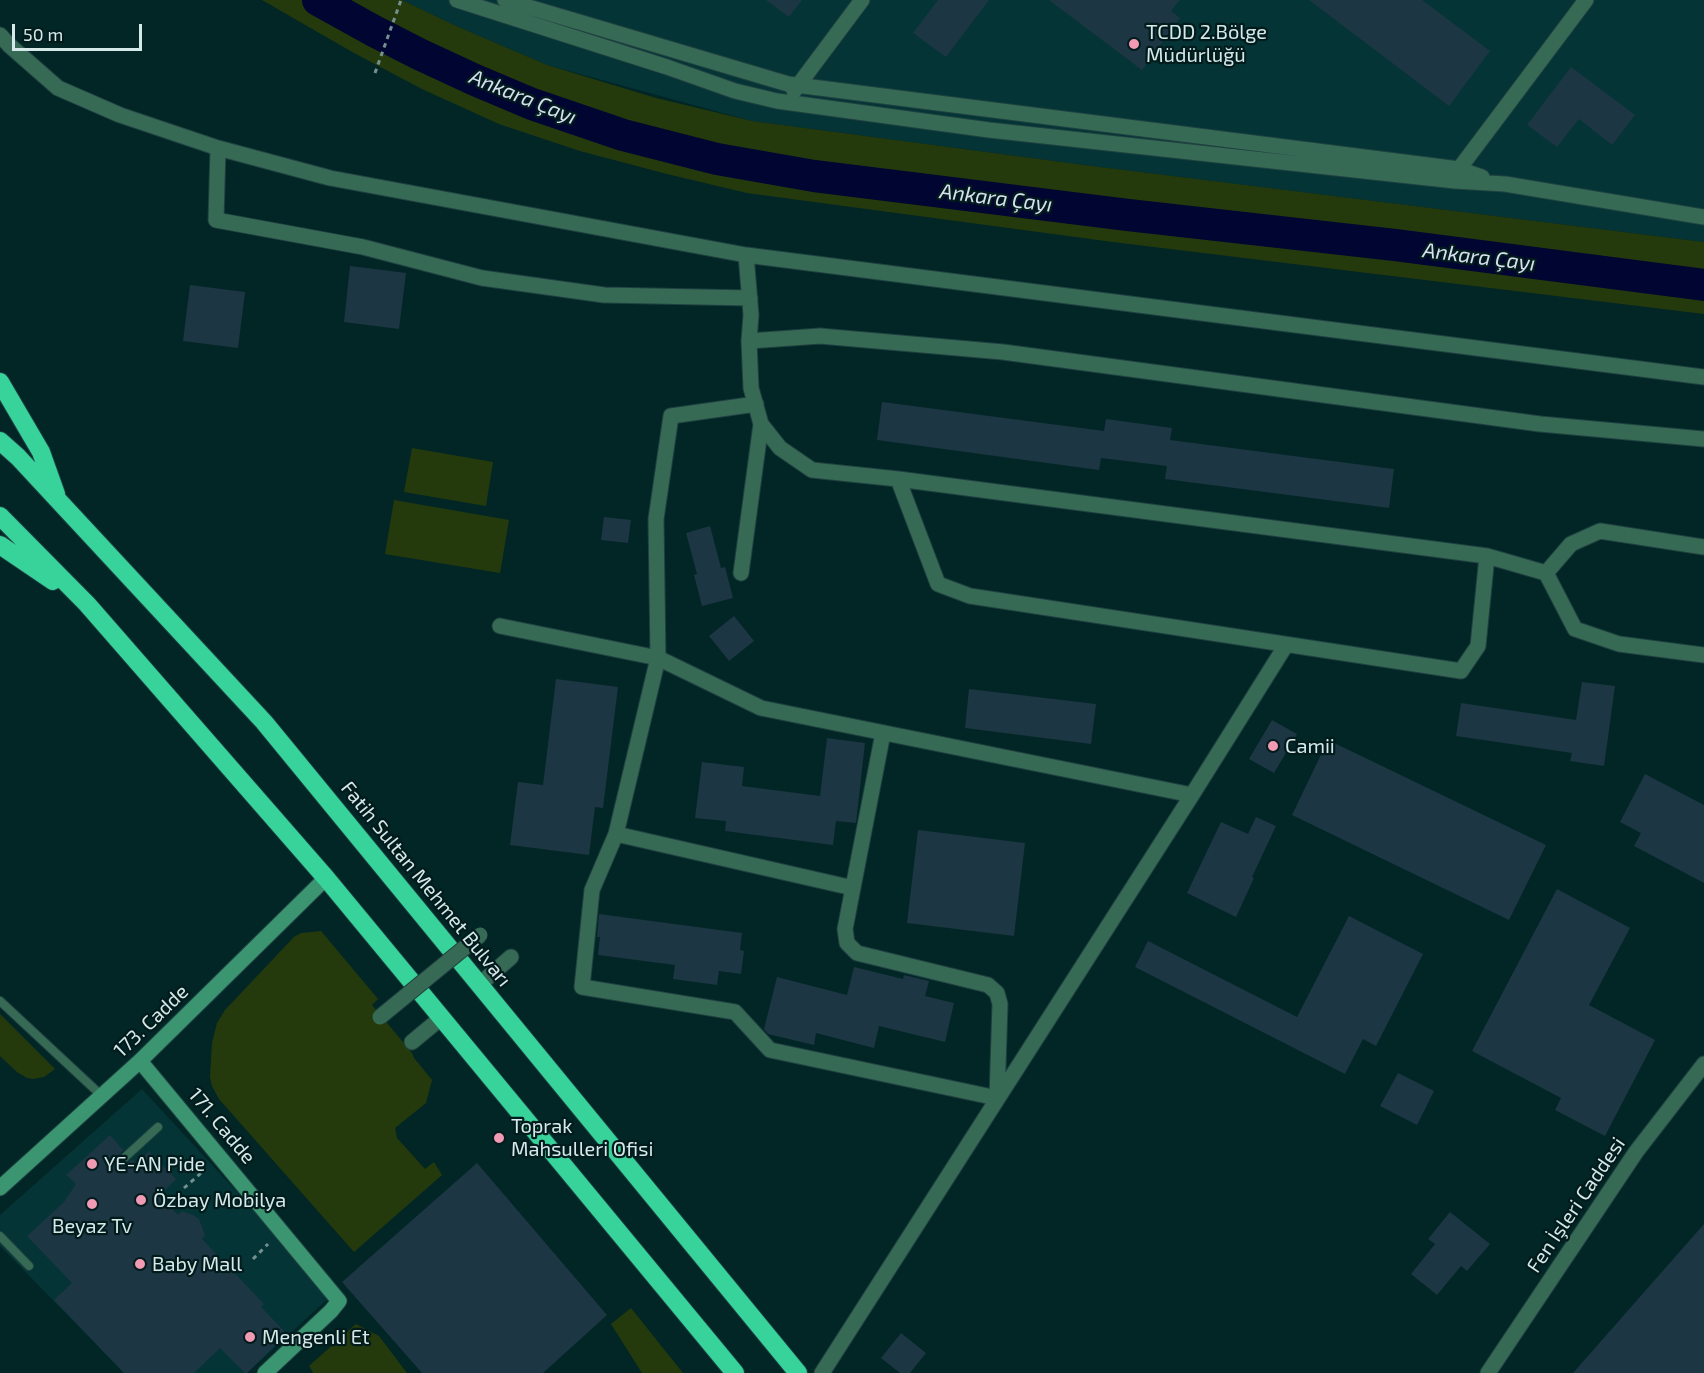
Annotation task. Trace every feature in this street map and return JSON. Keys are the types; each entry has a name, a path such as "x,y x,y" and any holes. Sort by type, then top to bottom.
{"highway":[{"path":"0,382 41,452 58,501"},
{"name":"Fatih Sultan Mehmet Bulvarı","path":"0,441 18,457 264,722 798,1373"},
{"path":"0,516 87,604 326,878 735,1373"},
{"path":"0,544 87,604"}],"street":[{"path":"457,0 668,67 735,91 786,102 989,130 1457,175"},
{"path":"505,0 788,84 1457,175 1704,217"},
{"path":"786,102 862,0"},
{"path":"1457,175 1586,0"},
{"path":"0,35 58,88 120,115 218,148 330,178 746,255 1704,377"},
{"path":"218,148 216,220 363,247 482,278 604,295 750,298"},
{"path":"741,573 761,424 751,388 750,298 746,255"},
{"path":"749,340 820,336 1003,352 1540,424 1704,439"},
{"path":"756,404 671,416 656,519 658,658 616,834 592,890 582,987 735,1012 770,1050 997,1098"},
{"path":"761,424 780,448 812,471 898,479 1487,556 1546,573 1575,629 1619,644 1704,655"},
{"path":"898,479 938,584 970,596 1461,671 1478,646 1487,556"},
{"path":"1546,573 1571,544 1600,531 1704,547"},
{"path":"500,626 658,658 761,708 1192,795"},
{"path":"822,1373 1286,645"},
{"path":"883,733 845,928 847,943 857,953 988,985 997,993 1000,1004 997,1098"},
{"path":"616,834 853,888"},
{"name":"173. Cadde","path":"0,1188 140,1061 326,878"},
{"path":"380,1017 480,935"},
{"path":"479,985 511,957"},
{"path":"412,1042 441,1018"},
{"name":"171. Cadde","path":"140,1061 339,1301 265,1373"},
{"name":"Fen İşleri Caddesi","path":"1488,1373 1636,1152 1704,1064"}],"lane":[{"path":"0,1001 102,1096"},
{"path":"123,1159 158,1127"},
{"path":"0,1236 29,1266"}],"path":[{"path":"375,73 401,0"},
{"path":"184,1188 201,1173"},
{"path":"253,1259 268,1244"}],"shaded area":[{"path":"402,0 1704,0 1704,242 752,121 547,65"},
{"path":"142,1089 332,1295 247,1373 124,1373 0,1246 0,1215"}],"green space":[{"path":"262,0 402,0 547,65 656,98 752,121 1704,242 1704,314 1113,242 747,193 580,151 499,124 422,89"},
{"path":"412,448 493,462 486,506 404,492"},
{"path":"394,500 509,520 500,573 385,554"},
{"path":"321,931 378,999 372,1005 432,1080 426,1103 395,1128 397,1138 425,1169 434,1162 442,1175 354,1252 219,1099 210,1077 212,1043 217,1023 225,1010 294,937 301,933"},
{"path":"0,1014 55,1069 44,1077 27,1078 0,1056"},
{"path":"631,1308 683,1373 642,1373 611,1324"},
{"path":"356,1324 379,1336 407,1373 312,1373 309,1366"}],"building":[{"path":"766,0 802,0 789,17"},
{"path":"938,0 989,0 946,57 913,33"},
{"name":"TCDD 2.Bölge Müdürlüğü","path":"1049,0 1180,0 1171,11 1180,18 1142,70"},
{"path":"1309,0 1422,0 1490,51 1449,106"},
{"path":"1571,67 1635,115 1612,145 1579,119 1557,147 1527,125"},
{"path":"350,266 406,273 399,329 344,322"},
{"path":"190,285 245,292 238,348 183,341"},
{"path":"882,402 1104,431 1106,419 1172,428 1170,440 1394,469 1389,508 1165,479 1167,466 1101,458 1099,470 877,440"},
{"path":"604,517 631,520 628,543 601,540"},
{"path":"710,526 721,568 725,567 733,598 702,606 694,575 697,574 686,533"},
{"path":"734,616 754,641 729,661 709,636"},
{"path":"556,679 618,687 603,808 595,807 589,855 510,845 518,782 543,785"},
{"path":"1582,682 1615,686 1604,766 1570,761 1572,753 1456,736 1461,703 1576,720"},
{"path":"969,689 1096,704 1091,744 965,728"},
{"name":"Camii","path":"1272,720 1297,734 1274,773 1249,759"},
{"path":"827,738 865,743 856,823 836,821 833,845 725,831 726,821 695,818 702,762 744,767 742,786 820,796"},
{"path":"1328,740 1546,845 1509,920 1292,815"},
{"path":"1645,774 1704,805 1704,883 1634,846 1641,833 1620,822"},
{"path":"1256,817 1276,826 1236,917 1187,893 1221,822 1248,834"},
{"path":"918,830 1025,843 1014,936 907,923"},
{"path":"1557,889 1630,928 1589,1005 1655,1040 1605,1136 1555,1110 1561,1098 1472,1051"},
{"path":"599,914 742,933 740,950 744,951 741,974 719,971 717,985 673,979 675,965 598,955"},
{"path":"1349,916 1423,954 1376,1046 1363,1039 1345,1074 1135,967 1148,941 1297,1017"},
{"path":"854,967 903,979 904,975 929,981 925,996 954,1003 945,1042 879,1026 874,1048 816,1033 814,1045 768,1034 764,1029 777,977 847,995"},
{"path":"1398,1073 1434,1091 1417,1125 1380,1106"},
{"name":"Baby Mall","path":"110,1135 123,1150 117,1157 119,1164 125,1165 132,1159 136,1164 149,1151 176,1179 159,1196 178,1215 182,1211 199,1219 205,1235 202,1239 264,1304 261,1307 287,1334 247,1373 220,1348 194,1373 124,1373 54,1300 72,1283 27,1236 64,1202 76,1184 66,1175"},
{"path":"477,1163 607,1315 543,1373 422,1373 342,1282"},
{"path":"1450,1212 1490,1244 1467,1271 1461,1266 1437,1295 1411,1274 1435,1244 1428,1239"},
{"path":"1704,1224 1704,1373 1573,1373"},
{"path":"901,1333 926,1353 910,1373 900,1373 881,1358"}],"waterway":[{"name":"Ankara Çayı","path":"318,0 419,54 532,104 623,135 717,159 814,176 1395,245 1704,285"}],"place":[{"name":"TCDD 2.Bölge Müdürlüğü","path":"1134,44"},
{"name":"Camii","path":"1273,746"},
{"name":"Toprak Mahsulleri Ofisi","path":"499,1138"},
{"name":"YE-AN Pide","path":"92,1164"},
{"name":"Özbay Mobilya","path":"141,1200"},
{"name":"Beyaz Tv","path":"92,1204"},
{"name":"Baby Mall","path":"140,1264"},
{"name":"Mengenli Et","path":"250,1337"}]}
